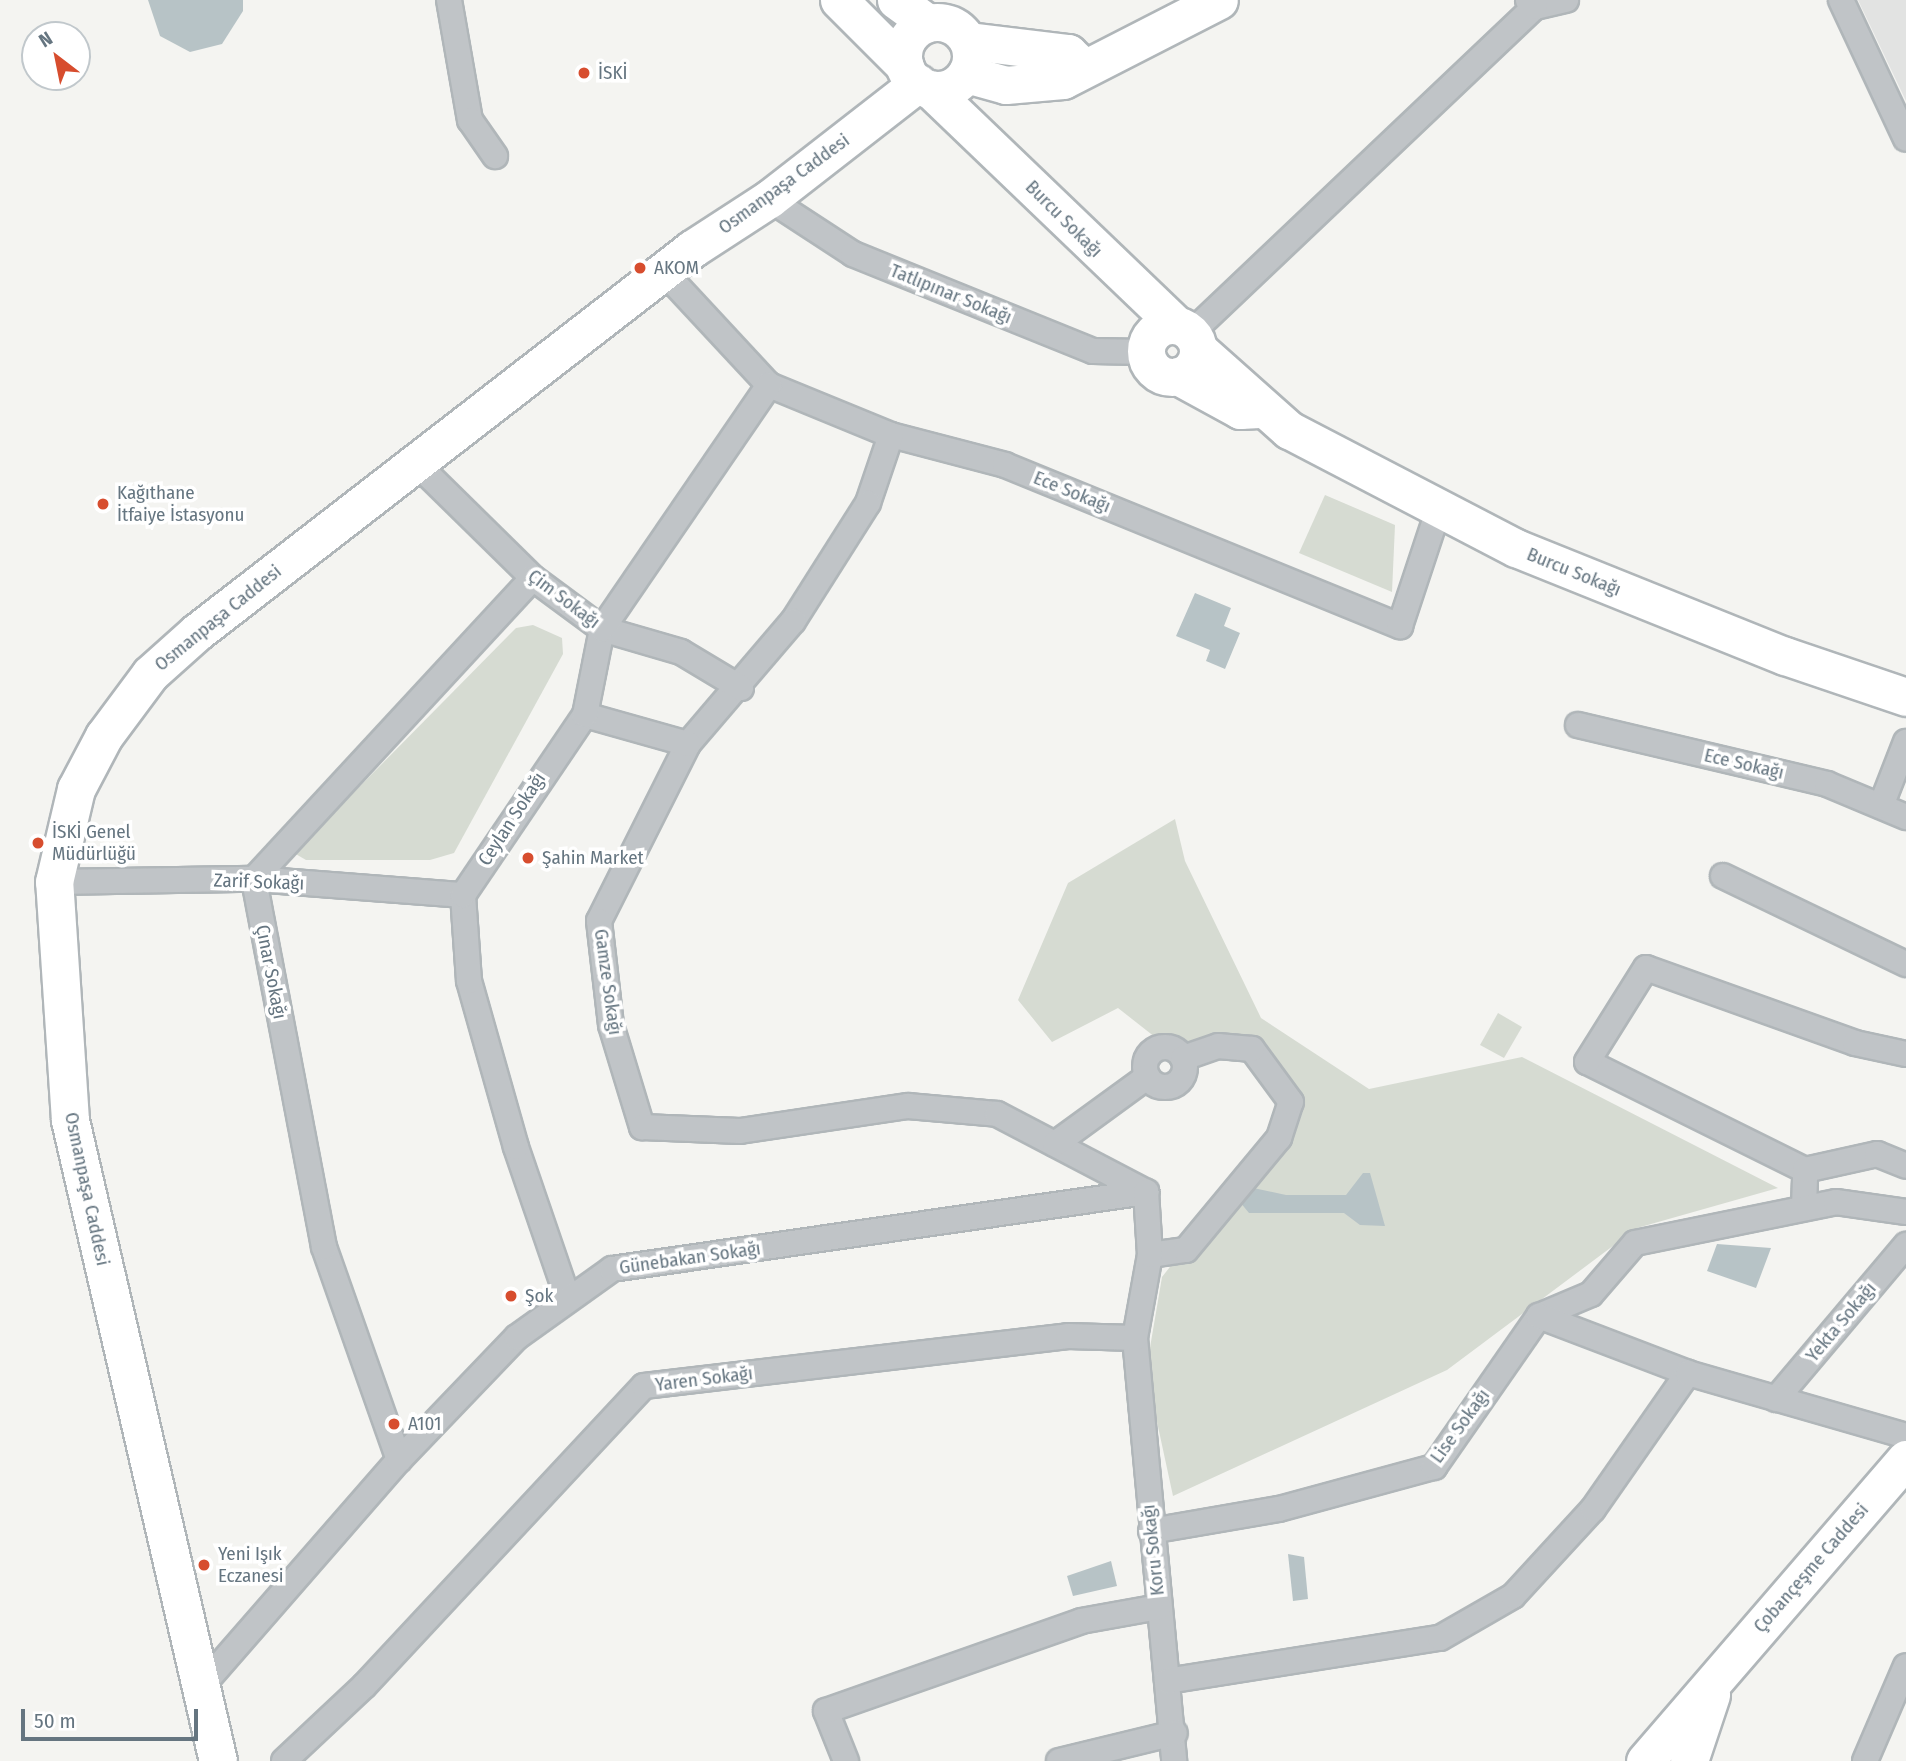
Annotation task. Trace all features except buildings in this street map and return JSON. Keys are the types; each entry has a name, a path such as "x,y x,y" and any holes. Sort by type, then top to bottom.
{"main road":[{"path":"839,0 939,53 1068,53 1082,66 1219,0"},
{"path":"896,0 939,53"},
{"name":"Burcu Sokağı","path":"939,53 1012,166 1117,272 1130,277 1173,345 1240,410 1260,409 1516,548 1785,656 1906,697"},
{"name":"Osmanpaşa Caddesi","path":"218,1761 199,1689 70,1120 54,882 76,789 104,736 150,674 249,590 418,465 663,271 769,199 939,53"},
{"name":"Çobançeşme Caddesi","path":"1645,1761 1906,1459"},
{"name":"Çobançeşme Caddesi","path":"1689,1761 1717,1678"}],"street":[{"path":"449,0 470,120 495,156"},
{"path":"1173,345 1532,3 1566,0"},
{"path":"1841,0 1906,139"},
{"name":"Tatlıpınar Sokağı","path":"769,199 853,254 1081,346 1114,355 1173,345"},
{"name":"Ece Sokağı","path":"663,271 769,385 891,435 1005,465 1400,626 1439,508"},
{"name":"Ceylan Sokağı","path":"463,895 585,715 602,629 769,385"},
{"name":"Gamze Sokağı","path":"891,435 869,503 741,688 688,744 598,921 611,1025 642,1127 740,1131 908,1106 996,1114 1146,1192"},
{"name":"Çim Sokağı","path":"418,465 533,578 602,629 681,652 741,688"},
{"path":"254,879 533,578"},
{"path":"585,715 688,744"},
{"name":"Ece Sokağı","path":"1578,725 1827,784 1906,817"},
{"path":"1881,806 1906,742"},
{"path":"1723,876 1906,964"},
{"name":"Zarif Sokağı","path":"54,882 254,879 463,895"},
{"name":"Çınar Sokağı","path":"254,879 324,1247 399,1460"},
{"path":"463,895 469,981 516,1147 568,1299"},
{"path":"1906,1054 1855,1042 1646,968 1587,1062 1805,1170 1877,1154 1906,1166"},
{"path":"1055,1144 1147,1077 1157,1086 1176,1084 1185,1074 1183,1058 1218,1046 1252,1049 1291,1102 1279,1138 1186,1250 1150,1255"},
{"path":"1804,1208 1805,1170"},
{"path":"1135,1338 1150,1255 1146,1192"},
{"name":"Günebakan Sokağı","path":"199,1689 399,1460 517,1337 612,1269 1146,1192"},
{"path":"1539,1315 1591,1294 1636,1243 1836,1202 1906,1212"},
{"name":"Yekta Sokağı","path":"1776,1399 1906,1245"},
{"path":"1539,1315 1688,1373 1906,1436"},
{"name":"Lise Sokağı","path":"1151,1531 1279,1509 1434,1467 1539,1315"},
{"name":"Yaren Sokağı","path":"284,1761 364,1686 644,1386 1068,1336 1135,1338"},
{"name":"Koru Sokağı","path":"1135,1338 1158,1606 1175,1733 1174,1761"},
{"path":"1167,1681 1440,1638 1513,1596 1593,1509 1688,1373"},
{"path":"846,1761 826,1711 1081,1622 1158,1606"},
{"path":"1865,1761 1906,1666"},
{"path":"1059,1761 1175,1733"}],"shaded area":[{"path":"148,0 243,0 243,11 222,44 190,52 160,36"},
{"path":"1858,0 1906,0 1906,101"},
{"path":"1325,495 1395,525 1392,592 1299,553"},
{"path":"1195,593 1231,608 1224,626 1240,633 1225,669 1206,661 1210,650 1176,636"},
{"path":"533,625 562,638 563,654 454,853 430,860 306,860 294,853 516,628"},
{"path":"1175,819 1185,861 1261,1018 1369,1089 1522,1057 1778,1188 1637,1228 1447,1370 1173,1496 1146,1371 1162,1277 1299,1103 1263,1048 1187,1051 1160,1041 1118,1008 1052,1042 1018,1000 1068,883"},
{"path":"1498,1013 1522,1027 1504,1058 1480,1045"},
{"path":"1363,1173 1370,1173 1385,1226 1360,1225 1344,1213 1249,1213 1235,1196 1244,1186 1286,1195 1346,1195"},
{"path":"1717,1244 1771,1248 1756,1288 1707,1271"},
{"path":"1288,1554 1304,1557 1308,1599 1293,1601"},
{"path":"1111,1561 1117,1586 1073,1596 1067,1576"}],"place":[{"name":"İSKİ","path":"584,73"},
{"name":"AKOM","path":"640,268"},
{"name":"Kağıthane İtfaiye İstasyonu","path":"103,504"},
{"name":"İSKİ Genel Müdürlüğü","path":"38,843"},
{"name":"Şahin Market","path":"528,858"},
{"name":"Şok","path":"511,1296"},
{"name":"A101","path":"394,1424"},
{"name":"Yeni Işık Eczanesi","path":"204,1565"}]}
